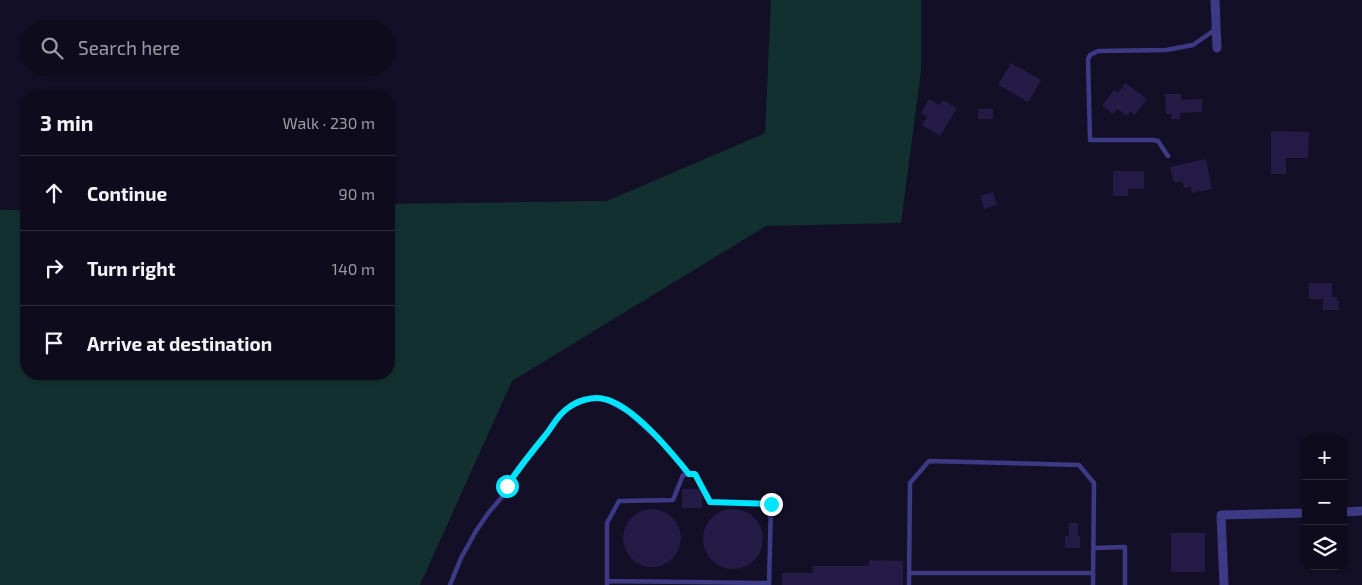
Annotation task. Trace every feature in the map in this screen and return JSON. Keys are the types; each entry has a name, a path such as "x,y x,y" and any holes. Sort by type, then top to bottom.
{"street":[{"path":"1215,0 1217,48"},
{"path":"1347,512 1362,511"},
{"path":"1224,585 1222,514 1302,513"}],"lane":[{"path":"1168,156 1158,141 1090,140 1088,59 1090,55 1098,51 1166,50 1193,45 1216,29"},
{"path":"450,585 461,558 476,531 502,497 518,468 559,417 568,408 580,401 592,398 605,399 628,412 664,444 689,474"},
{"path":"909,585 910,483 929,461 1079,465 1094,483 1093,585"},
{"path":"695,474 710,502 771,504 769,584 607,583 607,523 619,501 673,500 683,475 695,474"},
{"path":"1094,548 1125,548 1125,585"},
{"path":"909,573 1093,573"}],"green space":[{"path":"771,0 921,0 921,71 901,223 766,226 512,381 420,585 0,585 0,210 20,210 20,380 395,380 395,204 607,201 765,133"}],"building":[{"path":"1011,63 1041,80 1028,102 998,85"},
{"path":"1125,83 1147,99 1135,115 1130,112 1127,116 1117,109 1113,114 1102,106 1114,90 1118,93"},
{"path":"1165,94 1181,94 1181,100 1202,99 1202,112 1180,113 1180,119 1171,119 1171,114 1166,114"},
{"path":"929,99 940,105 943,100 957,108 940,136 922,125 927,116 921,113"},
{"path":"978,109 993,109 993,119 978,119"},
{"path":"1271,131 1309,132 1308,158 1286,158 1286,174 1271,174"},
{"path":"1206,159 1212,189 1192,193 1191,187 1184,188 1182,181 1174,183 1170,167"},
{"path":"1113,171 1144,171 1144,189 1128,189 1128,196 1113,196"},
{"path":"993,192 997,205 984,209 980,196"},
{"path":"1309,283 1332,283 1332,297 1337,297 1339,310 1323,310 1323,299 1309,299"},
{"path":"682,489 699,489 702,495 702,508 682,508"},
{"path":"646,509 658,509 673,517 681,532 681,544 673,559 658,567 646,567 631,559 623,544 623,532 631,517"},
{"path":"733,509 750,514 758,522 763,539 758,556 750,564 733,569 716,564 708,556 703,539 708,522 716,514"},
{"path":"1069,523 1078,523 1080,548 1065,548 1065,536 1069,536"},
{"path":"1171,533 1205,533 1205,572 1171,572"},
{"path":"869,560 903,561 903,585 782,585 782,573 813,573 813,566 869,566"}],"route":[{"path":"507,486 518,468 559,417 568,408 580,401 592,398 605,399 618,405 647,428 664,444 689,474 695,474 710,502 771,504"}]}
